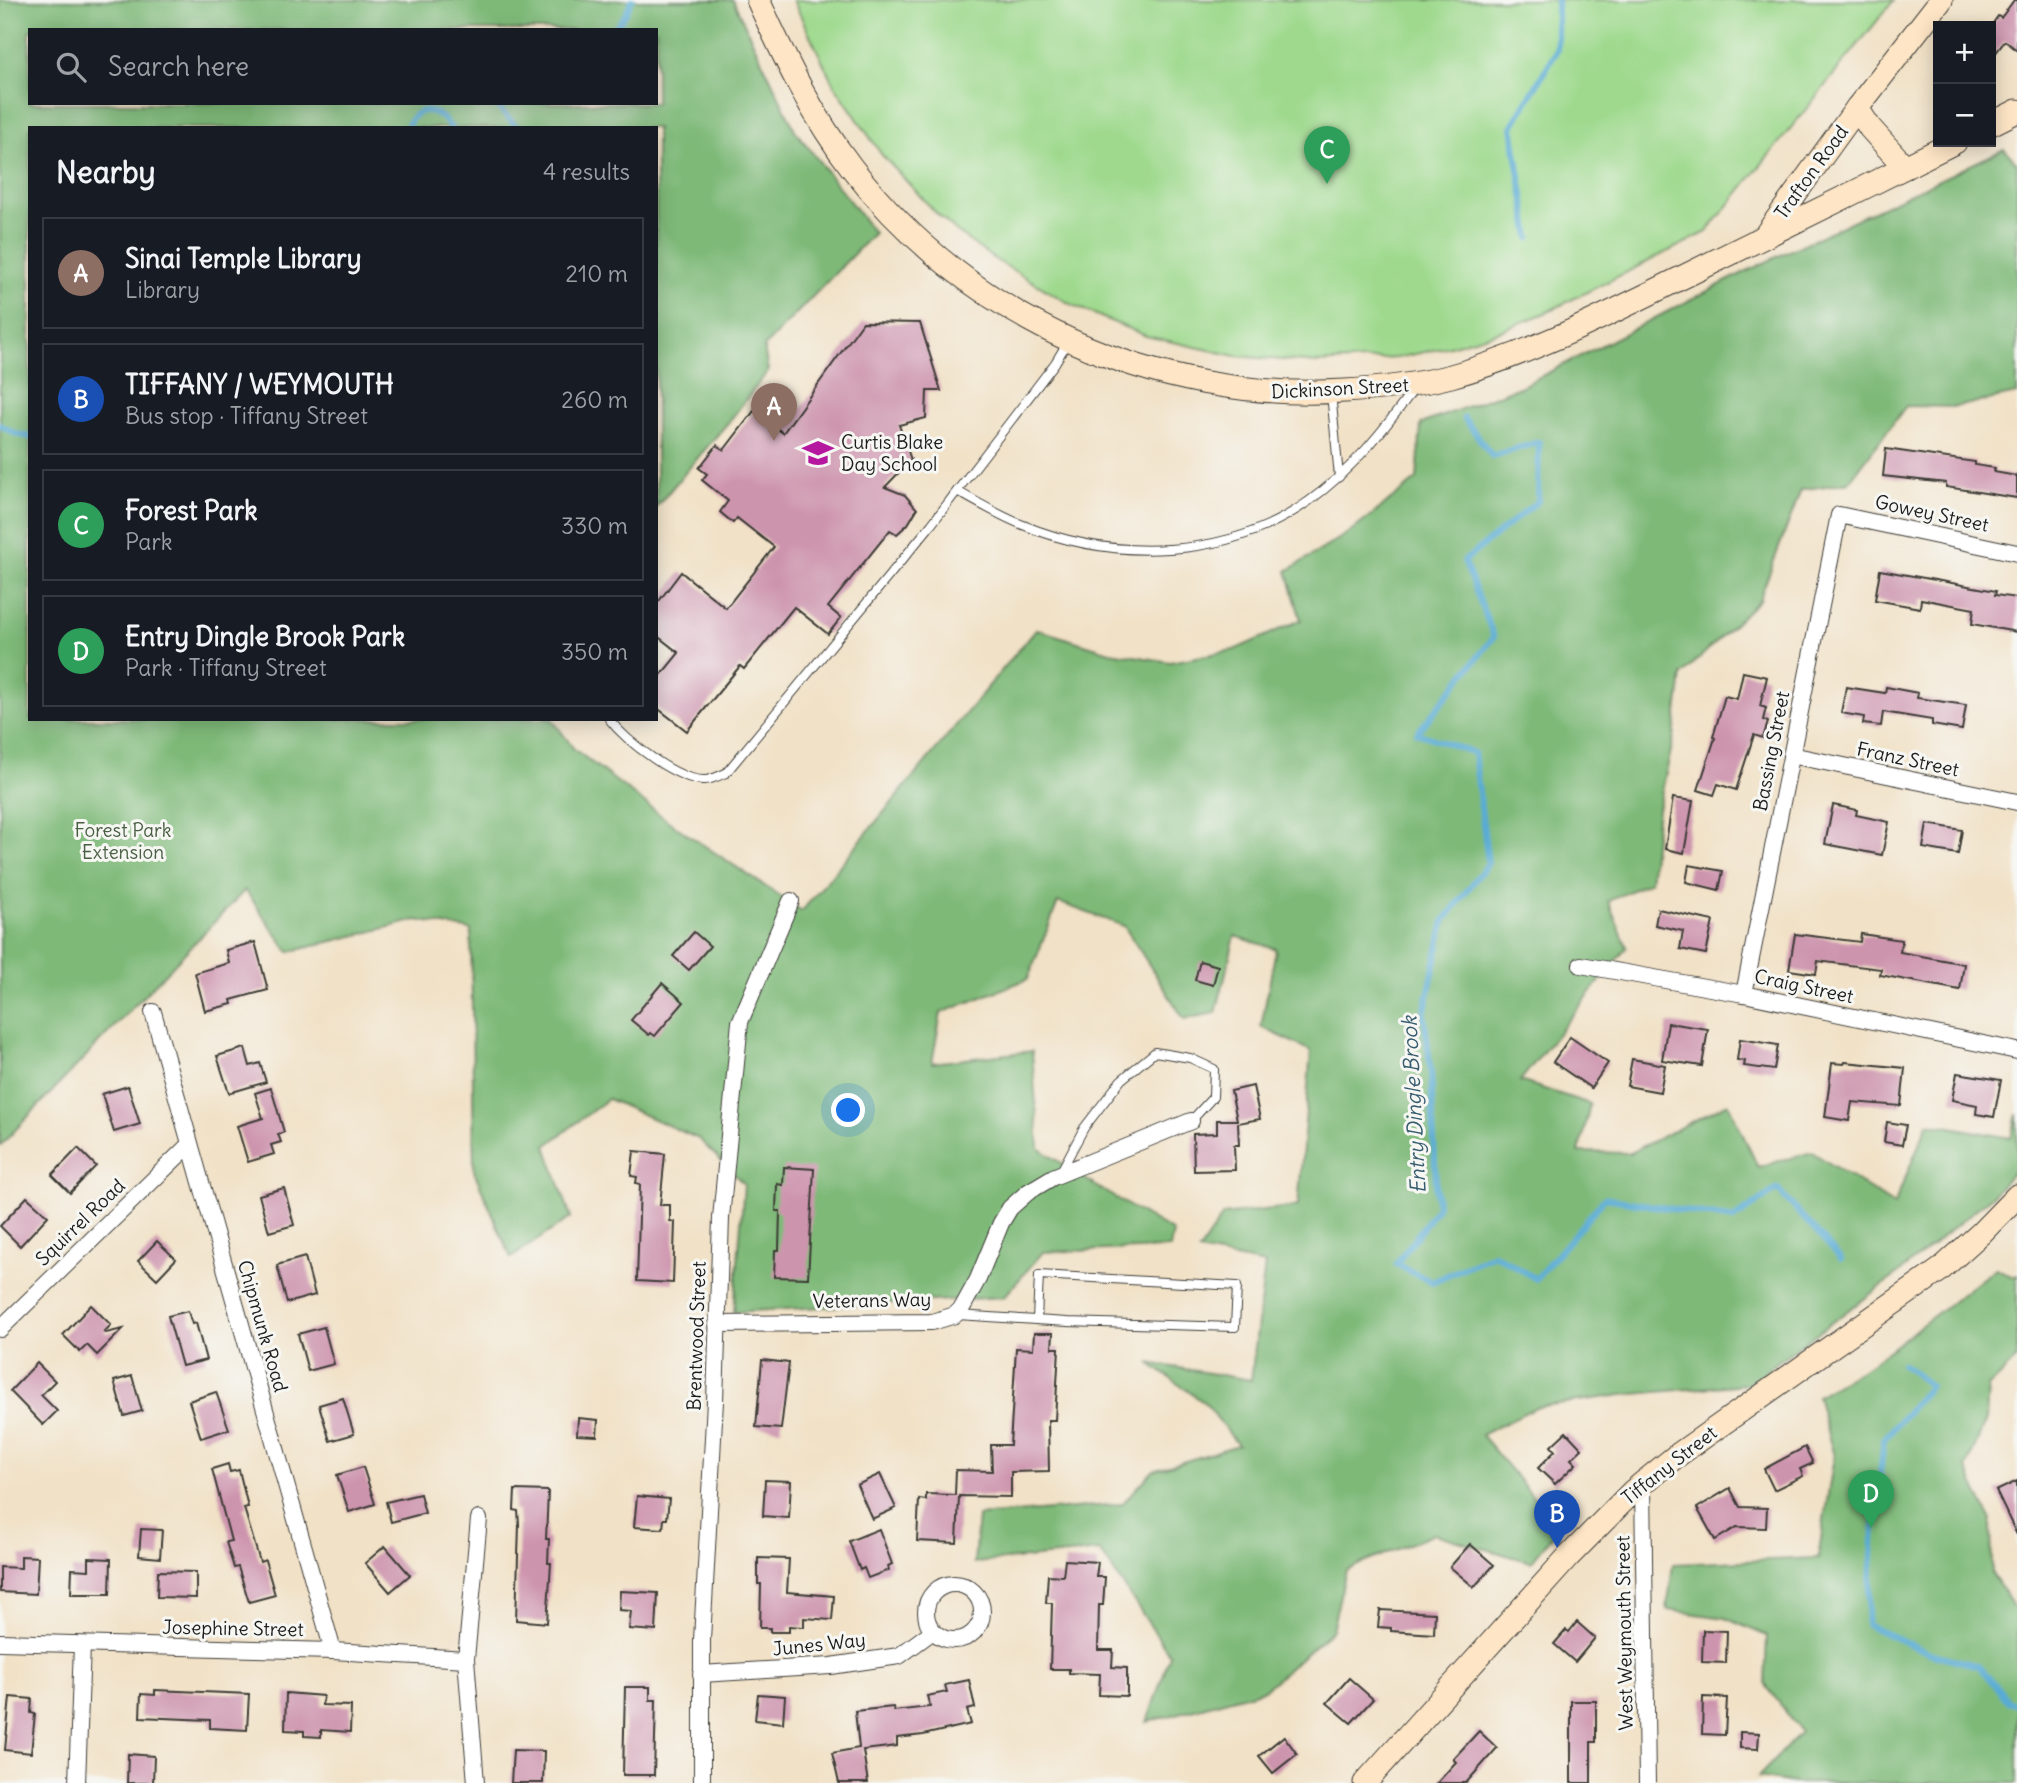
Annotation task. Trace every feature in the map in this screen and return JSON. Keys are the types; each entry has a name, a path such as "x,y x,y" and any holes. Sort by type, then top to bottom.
{"main road":[{"name":"Dickinson Street","path":"758,0 798,87 843,156 881,202 920,241 968,281 1015,312 1069,340 1147,369 1215,385 1268,393 1331,392 1418,384 1475,369 1548,341 1945,147"},
{"name":"Trafton Road","path":"1764,237 1857,108 1941,0"},
{"name":"Trafton Road","path":"1857,108 1870,128 1905,167"},
{"path":"1996,122 2017,111"},
{"name":"Tiffany Street","path":"1365,1783 1575,1549 1643,1483 1675,1457 1940,1270 2017,1196"}],"street":[{"name":"Gowey Street","path":"1839,515 2017,553"},
{"name":"Bassing Street","path":"1744,994 1839,515"},
{"name":"Franz Street","path":"1791,755 2017,802"},
{"name":"Brentwood Street","path":"702,1783 702,1674 721,1219 740,1022 792,901"},
{"name":"Craig Street","path":"1581,965 1744,994 2017,1051"},
{"name":"Chipmunk Road","path":"153,1012 333,1651"},
{"name":"Veterans Way","path":"717,1324 932,1322 955,1315 973,1290 1000,1223 1010,1208 1038,1185 1058,1175 1191,1121"},
{"name":"Squirrel Road","path":"0,1329 190,1145"},
{"name":"West Weymouth Street","path":"1643,1483 1647,1783"},
{"path":"476,1783 466,1659 479,1519"},
{"name":"Junes Way","path":"702,1674 831,1666 899,1656 933,1631"},
{"name":"Josephine Street","path":"0,1642 333,1651 466,1659"},
{"path":"78,1783 82,1645"}],"lane":[{"path":"610,721 619,733 675,773 706,780 726,773 798,689 957,491 1055,363 1069,340"},
{"path":"957,491 1023,525 1047,533 1117,548 1189,548 1249,533 1307,502 1360,457 1418,384"},
{"path":"1331,392 1339,477"},
{"path":"1058,1175 1084,1128 1121,1080 1155,1052 1190,1058 1214,1069 1213,1097 1191,1121"},
{"path":"955,1315 1037,1320 1235,1327 1237,1286 1039,1275 1037,1320"}],"green space":[{"name":"Forest Park Extension","path":"0,0 733,0 795,130 874,233 764,347 768,371 658,505 658,126 28,126 28,721 553,721 574,749 672,824 802,911 1036,629 1110,652 1170,662 1234,650 1301,620 1287,571 1353,530 1417,479 1421,424 1522,386 1741,274 2004,149 2017,163 2017,394 1955,407 1906,406 1849,482 1801,490 1759,600 1682,675 1674,737 1658,809 1650,882 1608,901 1627,947 1520,1081 1590,1104 1579,1152 1630,1153 1728,1103 1758,1167 1812,1152 1894,1205 1928,1123 2011,1138 2017,1114 2017,1168 1992,1196 1894,1277 1747,1384 1622,1395 1536,1407 1481,1435 1559,1527 1531,1562 1434,1534 1346,1570 1332,1630 1264,1690 1147,1722 1170,1655 1100,1551 974,1563 978,1516 1122,1504 1153,1471 1238,1445 1206,1404 1149,1363 1251,1380 1265,1264 1199,1251 1223,1215 1298,1206 1311,1051 1261,1027 1276,949 1235,936 1216,1013 1184,1019 1124,926 1058,902 1028,979 941,1013 932,1063 1032,1051 1039,1148 1097,1187 1173,1232 1170,1248 1043,1252 1004,1297 734,1312 744,1184 699,1139 608,1099 546,1146 571,1217 511,1258 474,1171 471,930 417,920 289,952 245,890 0,1146"},
{"path":"793,0 1894,0 1707,232 1545,313 1495,333 1397,358 1317,363 1236,356 1146,336 1070,304 991,257 936,213 882,155 833,83"},
{"path":"1996,1268 2013,1277 2017,1275 2017,1359 1988,1387 1986,1420 1966,1468 1991,1520 1992,1574 2017,1612 2017,1783 1795,1783 1758,1777 1801,1732 1765,1684 1767,1636 1725,1618 1667,1610 1673,1564 1818,1558 1834,1456 1817,1396 1871,1364"}],"building":[{"path":"2014,0 2017,0 2017,50 2005,41 1996,53 1994,21 1998,16 2001,18"},
{"path":"863,322 920,323 941,391 927,391 926,418 899,425 911,460 885,487 905,495 917,509 908,524 897,534 890,530 828,607 841,618 828,634 794,607 744,669 740,666 687,731 658,709 658,679 679,653 658,637 658,602 681,572 726,608 774,547 737,518 733,523 720,512 728,501 702,480 707,474 699,468 717,445 724,450 754,411 783,433"},
{"path":"1886,449 1975,462 1975,465 1995,468 1994,472 2017,476 2017,498 1946,487 1946,483 1883,476"},
{"path":"1880,570 1996,591 1995,595 2017,598 2017,632 1972,624 1974,609 1921,599 1920,608 1875,600"},
{"path":"1743,672 1767,677 1760,706 1766,708 1763,720 1768,722 1763,738 1754,735 1736,790 1718,784 1714,795 1698,790 1725,696 1737,699"},
{"path":"1846,687 1885,693 1886,687 1918,693 1917,698 1966,705 1962,730 1932,725 1932,720 1883,712 1881,726 1863,724 1864,717 1841,713"},
{"path":"1673,798 1693,801 1684,853 1665,849"},
{"path":"1833,805 1857,810 1856,815 1889,822 1882,855 1825,844"},
{"path":"1927,824 1962,830 1958,854 1923,848"},
{"path":"1689,865 1723,871 1719,890 1686,882"},
{"path":"1658,909 1713,921 1706,954 1680,949 1683,931 1655,925"},
{"path":"694,932 710,946 689,970 673,956"},
{"path":"1795,934 1860,942 1861,934 1902,940 1900,952 1964,964 1960,990 1880,975 1881,969 1818,961 1816,974 1789,970"},
{"path":"255,942 268,990 231,1000 232,1004 205,1011 195,973 229,963 226,950"},
{"path":"1200,961 1218,966 1213,985 1195,980"},
{"path":"662,983 684,1002 655,1036 651,1033 649,1035 631,1020"},
{"path":"1668,1023 1708,1029 1702,1066 1662,1060"},
{"path":"1570,1037 1608,1063 1591,1088 1553,1062"},
{"path":"1740,1039 1778,1045 1774,1070 1744,1066 1745,1061 1737,1060"},
{"path":"245,1048 250,1066 260,1063 266,1082 229,1093 217,1056"},
{"path":"1632,1059 1665,1065 1660,1092 1627,1086"},
{"path":"1832,1063 1905,1068 1901,1106 1852,1102 1849,1121 1825,1117"},
{"path":"1957,1073 2001,1080 1994,1117 1976,1114 1977,1105 1952,1100"},
{"path":"128,1086 140,1124 114,1132 102,1094"},
{"path":"1253,1086 1260,1119 1238,1123 1239,1145 1234,1145 1235,1170 1194,1171 1193,1134 1217,1133 1217,1120 1237,1120 1231,1091"},
{"path":"271,1088 284,1132 278,1134 281,1142 271,1145 274,1154 248,1162 237,1126 263,1118 255,1093"},
{"path":"1887,1122 1906,1125 1902,1145 1884,1142"},
{"path":"78,1148 96,1166 70,1193 52,1175"},
{"path":"634,1151 665,1154 660,1205 670,1205 670,1221 675,1222 673,1283 637,1281 640,1184 636,1183 637,1177 631,1176"},
{"path":"784,1167 814,1169 808,1278 774,1277 775,1250 779,1250 780,1211 776,1211 777,1184 783,1185"},
{"path":"284,1188 294,1225 269,1232 259,1195"},
{"path":"27,1197 48,1216 20,1246 0,1226"},
{"path":"157,1241 176,1259 157,1279 138,1261"},
{"path":"305,1257 315,1295 287,1303 277,1265"},
{"path":"91,1305 111,1325 104,1332 123,1329 97,1355 87,1345 80,1352 63,1335"},
{"path":"188,1311 192,1324 196,1323 206,1360 182,1366 168,1316"},
{"path":"324,1327 334,1364 308,1371 298,1334"},
{"path":"1034,1333 1053,1333 1052,1348 1059,1348 1055,1420 1048,1420 1049,1471 1011,1472 1011,1497 959,1496 957,1543 917,1541 919,1499 926,1500 926,1494 955,1495 956,1470 992,1471 991,1445 1010,1445 1016,1348 1033,1349"},
{"path":"762,1360 789,1363 781,1429 756,1427"},
{"path":"37,1363 55,1381 41,1395 57,1411 43,1425 10,1391"},
{"path":"132,1376 142,1411 124,1416 114,1381"},
{"path":"216,1392 229,1429 201,1438 189,1401"},
{"path":"343,1398 354,1434 330,1441 319,1405"},
{"path":"578,1418 598,1420 597,1436 577,1435"},
{"path":"1566,1432 1582,1449 1571,1459 1576,1464 1555,1484 1538,1468 1555,1451 1551,1446"},
{"path":"1805,1447 1813,1463 1800,1469 1803,1476 1774,1490 1764,1469"},
{"path":"228,1464 230,1472 239,1470 248,1507 244,1508 260,1562 265,1560 275,1595 249,1602 238,1567 234,1568 226,1542 231,1541 212,1469"},
{"path":"363,1467 375,1504 349,1512 337,1475"},
{"path":"880,1474 896,1508 872,1519 857,1485"},
{"path":"765,1480 791,1481 789,1518 763,1516"},
{"path":"2017,1481 2017,1535 1996,1491"},
{"path":"1730,1488 1740,1507 1767,1508 1766,1528 1737,1527 1715,1540 1697,1508"},
{"path":"515,1490 548,1491 546,1539 549,1539 548,1563 551,1563 547,1623 516,1620 519,1524 518,1511 514,1510"},
{"path":"420,1494 425,1513 391,1522 386,1502"},
{"path":"637,1496 669,1499 663,1529 634,1527"},
{"path":"141,1529 162,1530 160,1558 139,1556"},
{"path":"879,1529 892,1564 888,1566 889,1570 868,1578 864,1568 860,1570 849,1541"},
{"path":"1470,1544 1494,1565 1474,1587 1450,1567"},
{"path":"385,1546 410,1575 390,1592 365,1563"},
{"path":"21,1556 38,1557 36,1594 0,1592 0,1567 21,1568"},
{"path":"89,1558 111,1559 110,1594 71,1594 72,1569 89,1570"},
{"path":"758,1558 789,1559 787,1592 834,1596 832,1620 804,1618 804,1627 789,1626 789,1632 770,1632 770,1628 760,1628 761,1584 758,1584"},
{"path":"1065,1560 1098,1562 1096,1577 1105,1577 1103,1605 1099,1605 1098,1650 1113,1650 1112,1667 1127,1668 1127,1696 1099,1695 1100,1674 1050,1669 1052,1603 1046,1603 1048,1575 1063,1576"},
{"path":"158,1571 196,1572 196,1598 157,1597"},
{"path":"620,1591 658,1593 656,1631 629,1629 631,1611 619,1610"},
{"path":"1380,1610 1435,1613 1434,1634 1391,1631 1391,1628 1378,1627"},
{"path":"1577,1622 1595,1638 1575,1662 1554,1644"},
{"path":"1703,1630 1727,1631 1726,1663 1702,1662"},
{"path":"1349,1678 1373,1699 1351,1723 1327,1703"},
{"path":"969,1680 975,1708 967,1710 971,1724 897,1738 897,1746 863,1750 868,1783 839,1783 832,1753 859,1748 855,1711 930,1707 927,1696 947,1692 945,1685"},
{"path":"625,1687 650,1687 650,1700 656,1700 654,1775 623,1775"},
{"path":"155,1690 249,1694 247,1730 210,1728 210,1720 140,1717 141,1694 155,1695"},
{"path":"286,1693 323,1696 322,1705 351,1706 350,1732 321,1730 321,1737 304,1736 304,1731 285,1730"},
{"path":"758,1694 785,1696 783,1723 755,1720"},
{"path":"10,1697 32,1699 31,1713 35,1714 31,1753 5,1750"},
{"path":"1703,1697 1727,1698 1725,1735 1702,1734"},
{"path":"1571,1701 1596,1701 1596,1742 1591,1742 1591,1783 1571,1783"},
{"path":"1479,1731 1497,1748 1466,1783 1437,1783 1456,1762 1453,1759"},
{"path":"1740,1732 1759,1733 1758,1749 1740,1748"},
{"path":"1284,1736 1297,1754 1273,1773 1259,1756"},
{"path":"513,1750 544,1751 543,1783 511,1783"},
{"path":"128,1754 154,1756 153,1783 127,1783"}],"waterway":[{"path":"615,28 632,0"},
{"name":"Entry Dingle Brook","path":"1530,238 1512,127 1557,50 1557,0"},
{"path":"496,105 516,126"},
{"path":"408,126 416,114 428,111 440,116 450,126"},
{"name":"Entry Dingle Brook","path":"1464,418 1492,456 1539,442 1538,501 1464,561 1494,637 1417,733 1474,753 1488,863 1444,921 1424,1014 1431,1072 1437,1208 1396,1264 1432,1282 1494,1254 1536,1279 1605,1198 1734,1219 1777,1189 1841,1259"},
{"path":"0,425 16,434 28,437"},
{"name":"Entry Dingle Brook","path":"1902,1364 1930,1386 1884,1439 1867,1625 1929,1653 1979,1666 2009,1702 2017,1705"}],"place":[{"name":"Forest Park","path":"1327,184"},
{"name":"Sinai Temple Library","path":"774,441"},
{"name":"Curtis Blake Day School","path":"818,453"},
{"name":"Entry Dingle Brook Park","path":"1871,1528"},
{"name":"TIFFANY / WEYMOUTH","path":"1557,1548"}]}
